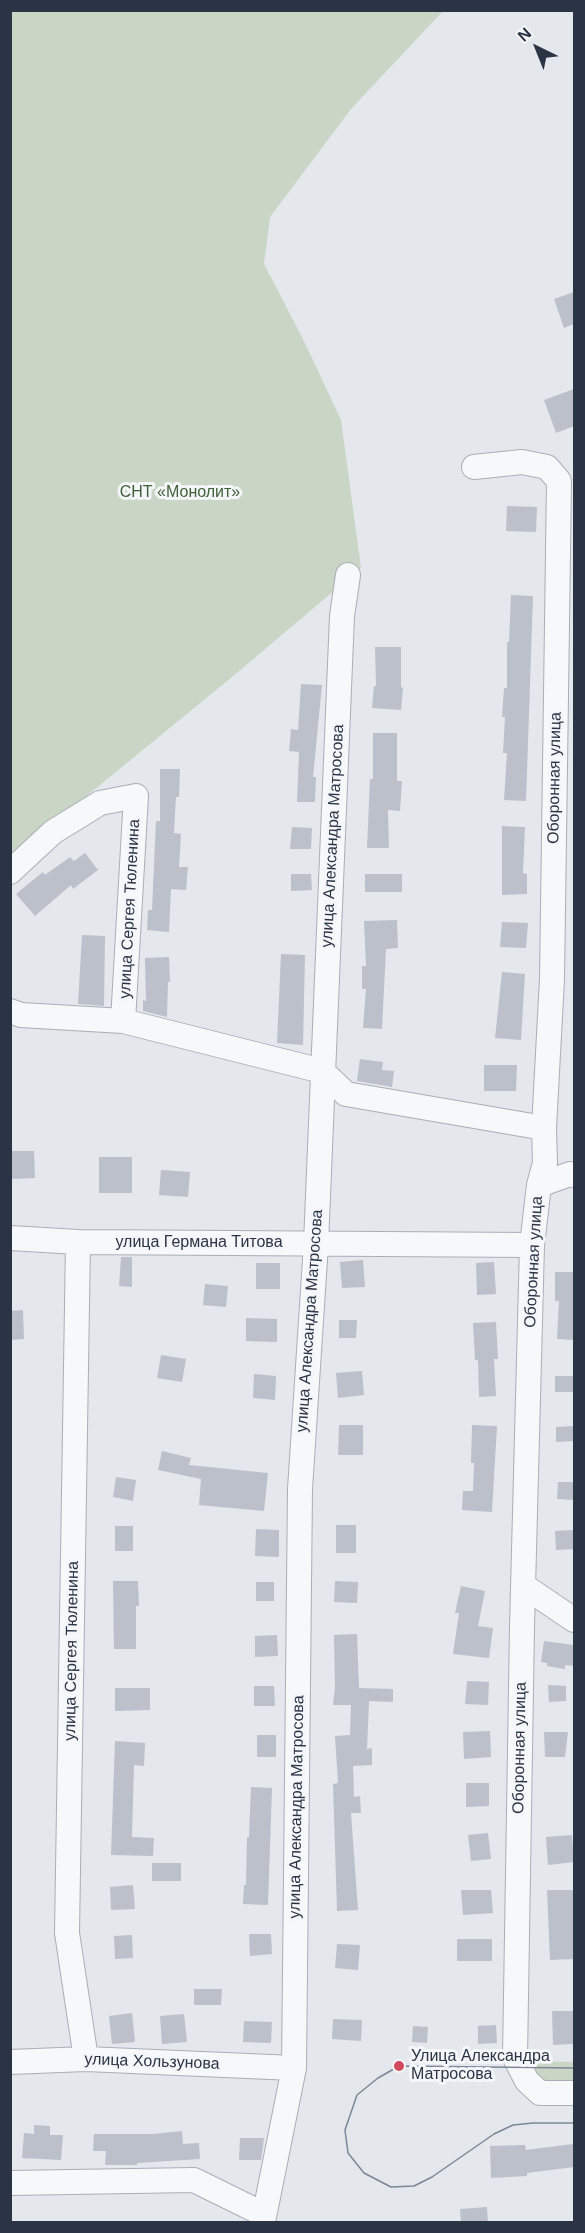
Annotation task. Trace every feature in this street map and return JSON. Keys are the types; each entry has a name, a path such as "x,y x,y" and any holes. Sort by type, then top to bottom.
{"street":[{"name":"Оборонная улица","path":"474,467 522,462 547,467 559,481 552,979 544,1128 545,1163 538,1185 532,1245 516,2058 527,2081 540,2093 574,2093"},
{"name":"улица Александра Матросова","path":"263,2218 294,2068 300,1489 316,1244 342,616 348,575"},
{"name":"улица Сергея Тюленина","path":"10,872 53,832 100,803 136,796 123,1021"},
{"path":"10,1011 21,1015 123,1021 322,1071 346,1094 544,1128"},
{"path":"538,1185 570,1174 574,1175"},
{"name":"улица Германа Титова","path":"10,1238 78,1242 532,1245"},
{"name":"улица Сергея Тюленина","path":"78,1242 67,1932 86,2059"},
{"path":"524,1586 574,1620"},
{"name":"улица Хользунова","path":"10,2062 86,2059 294,2068"},
{"path":"10,2183 194,2180 263,2218"}],"green space":[{"name":"СНТ «Монолит»","path":"11,11 443,11 351,109 270,217 264,264 341,420 361,568 11,858"},
{"path":"526,2061 574,2062 574,2089 542,2086"}],"building":[{"path":"574,292 574,324 564,328 554,299"},
{"path":"574,389 574,426 556,433 544,400"},
{"path":"507,506 537,507 536,532 506,531"},
{"path":"511,595 533,596 526,801 504,800 507,753 503,753 505,717 502,717 504,688 507,688 507,642 509,642"},
{"path":"375,647 401,647 401,687 403,688 401,710 372,708 374,686 376,686"},
{"path":"301,684 322,685 313,777 316,777 315,802 297,802 299,752 289,751 291,729 298,730"},
{"path":"373,733 397,733 397,781 402,781 400,811 388,810 389,848 367,848 370,779 373,779"},
{"path":"160,769 180,769 174,833 181,834 179,867 188,867 186,890 171,889 169,932 147,930 148,910 152,910 156,821 160,821"},
{"path":"502,826 525,827 523,873 527,874 527,894 502,895"},
{"path":"292,827 312,828 311,849 290,849"},
{"path":"85,853 98,870 73,889 71,885 35,916 16,894 43,872 45,875 70,857 74,861"},
{"path":"291,874 311,874 312,890 291,891"},
{"path":"365,874 402,874 402,892 365,892"},
{"path":"397,920 398,948 386,949 382,1029 363,1028 366,989 362,989 362,966 366,966 364,921"},
{"path":"502,922 528,923 526,948 500,947"},
{"path":"82,935 105,936 104,1006 78,1004"},
{"path":"281,954 305,955 303,1045 277,1043"},
{"path":"169,957 170,982 168,982 167,1017 143,1011 143,1000 146,1001 145,958"},
{"path":"502,972 525,974 521,1040 495,1038"},
{"path":"360,1059 383,1062 382,1070 394,1071 392,1087 357,1081"},
{"path":"484,1065 517,1065 516,1091 484,1091"},
{"path":"10,1151 34,1151 35,1178 10,1179"},
{"path":"99,1157 132,1157 132,1193 99,1193"},
{"path":"161,1170 190,1172 188,1197 159,1195"},
{"path":"121,1257 132,1257 132,1287 119,1286"},
{"path":"363,1260 365,1287 342,1288 340,1262"},
{"path":"494,1262 496,1294 477,1295 476,1263"},
{"path":"256,1263 280,1263 280,1289 256,1289"},
{"path":"555,1272 574,1272 574,1340 557,1339 559,1301 555,1301"},
{"path":"205,1284 228,1286 226,1307 203,1305"},
{"path":"23,1310 24,1339 10,1340 10,1311"},
{"path":"246,1318 277,1319 277,1342 246,1341"},
{"path":"339,1320 357,1320 356,1338 339,1338"},
{"path":"496,1322 498,1359 494,1359 496,1396 479,1397 478,1360 475,1360 473,1323"},
{"path":"161,1355 186,1359 182,1382 157,1378"},
{"path":"362,1371 364,1395 338,1398 336,1373"},
{"path":"254,1374 276,1376 275,1400 253,1398"},
{"path":"555,1376 574,1376 574,1392 555,1392"},
{"path":"339,1425 363,1425 363,1455 338,1455"},
{"path":"472,1425 497,1426 492,1512 462,1510 463,1491 473,1491"},
{"path":"574,1426 574,1441 556,1442 556,1427"},
{"path":"162,1451 191,1458 189,1465 268,1473 264,1511 199,1505 201,1479 158,1470"},
{"path":"116,1477 136,1480 133,1501 113,1497"},
{"path":"558,1482 574,1482 574,1500 557,1499"},
{"path":"336,1525 356,1525 356,1553 336,1553"},
{"path":"115,1526 133,1526 133,1551 115,1551"},
{"path":"256,1529 279,1530 279,1557 255,1556"},
{"path":"574,1530 574,1549 556,1550 555,1531"},
{"path":"113,1581 138,1581 136,1649 114,1649"},
{"path":"335,1581 358,1582 357,1603 334,1602"},
{"path":"256,1582 274,1582 274,1601 256,1601"},
{"path":"461,1586 485,1591 478,1626 493,1628 489,1658 453,1654 459,1613 455,1613"},
{"path":"357,1634 359,1688 393,1689 393,1702 369,1701 367,1749 372,1748 372,1765 353,1766 354,1797 360,1796 361,1813 351,1813 358,1910 337,1911 333,1784 338,1783 335,1736 350,1735 351,1705 333,1705 334,1635"},
{"path":"277,1635 278,1656 255,1657 255,1636"},
{"path":"544,1641 574,1645 574,1666 565,1665 565,1669 547,1666 547,1663 541,1662"},
{"path":"467,1681 489,1682 488,1705 465,1704"},
{"path":"548,1685 566,1686 566,1701 549,1702"},
{"path":"254,1686 274,1686 275,1706 254,1706"},
{"path":"115,1688 150,1688 150,1710 115,1711"},
{"path":"490,1731 491,1757 464,1759 463,1732"},
{"path":"544,1732 568,1732 565,1757 545,1757"},
{"path":"257,1735 276,1735 276,1757 257,1757"},
{"path":"115,1741 145,1743 144,1766 134,1765 132,1837 154,1838 153,1856 111,1855"},
{"path":"466,1783 489,1783 489,1806 466,1807"},
{"path":"251,1787 272,1788 268,1905 243,1904"},
{"path":"488,1833 491,1859 471,1861 468,1835"},
{"path":"572,1835 574,1862 548,1865 546,1837"},
{"path":"152,1863 181,1863 181,1881 152,1881"},
{"path":"133,1885 135,1909 111,1910 110,1887"},
{"path":"461,1890 491,1890 493,1913 463,1915"},
{"path":"547,1890 573,1890 574,1959 550,1960"},
{"path":"249,1934 271,1934 272,1954 250,1956"},
{"path":"132,1935 133,1958 115,1959 114,1936"},
{"path":"457,1939 492,1939 492,1961 457,1961"},
{"path":"337,1944 360,1945 358,1970 335,1968"},
{"path":"194,1989 222,1989 221,2005 194,2005"},
{"path":"552,2011 574,2011 574,2044 553,2045"},
{"path":"132,2013 135,2042 112,2044 109,2016"},
{"path":"184,2014 187,2042 162,2044 160,2016"},
{"path":"333,2019 362,2020 361,2041 332,2039"},
{"path":"244,2021 272,2022 271,2043 243,2042"},
{"path":"496,2025 497,2043 478,2044 478,2026"},
{"path":"413,2026 428,2027 427,2043 412,2042"},
{"path":"34,2125 50,2126 50,2135 63,2135 61,2160 22,2158 24,2133 34,2134"},
{"path":"182,2131 183,2144 199,2143 200,2159 137,2163 137,2165 105,2165 106,2151 93,2151 94,2134 153,2134"},
{"path":"240,2138 264,2138 261,2160 239,2160"},
{"path":"573,2144 574,2167 527,2173 527,2176 491,2178 490,2146 525,2145 526,2150"},
{"path":"487,2207 488,2223 461,2223 460,2209"}],"tram line":[{"path":"574,2068 399,2066 378,2078 357,2095 345,2130 348,2153 364,2173 391,2187 414,2186 432,2177 494,2134 513,2125 574,2123"}],"place":[{"name":"Улица Александра Матросова","path":"399,2066"}]}
